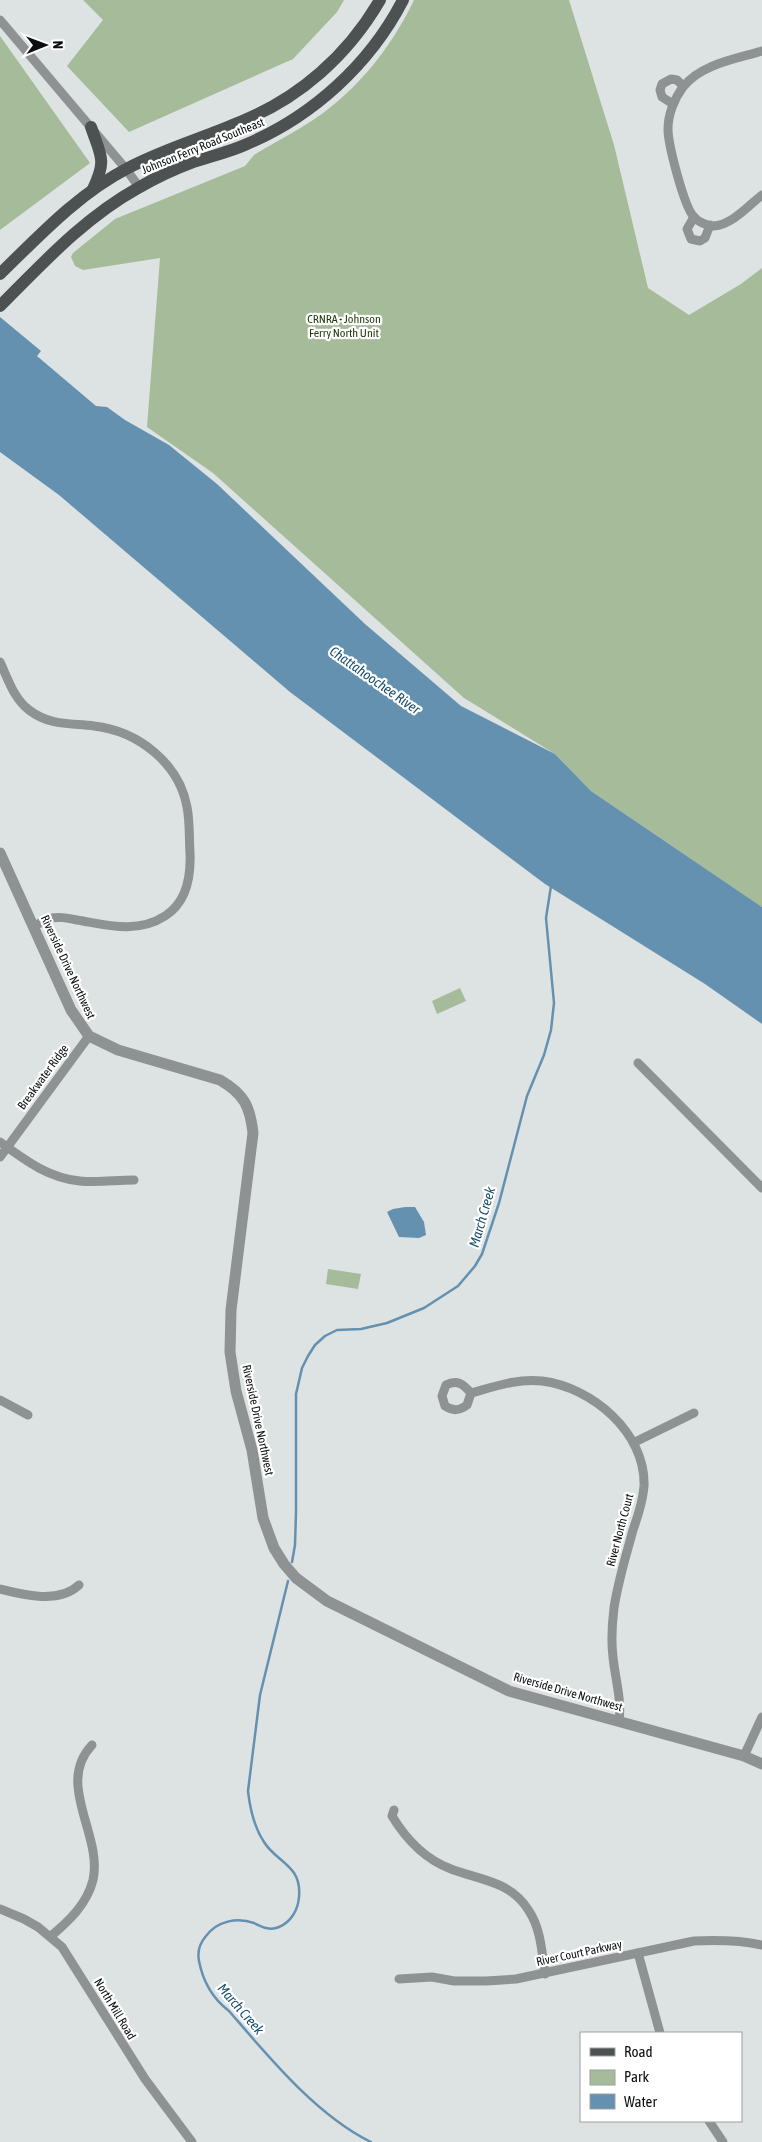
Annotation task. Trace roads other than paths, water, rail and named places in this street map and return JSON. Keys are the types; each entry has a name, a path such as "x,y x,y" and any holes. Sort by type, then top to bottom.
{"main road":[{"name":"Johnson Ferry Road Southeast","path":"0,274 57,219 93,190 126,169 168,149 241,122 288,98 318,75 342,52 363,27 380,0"},
{"name":"Johnson Ferry Road Southeast","path":"0,306 87,222 139,187 193,162 246,145 297,118 337,85 366,56 384,32 403,0"},
{"path":"91,127 103,160 100,174 93,190"}],"street":[{"path":"0,20 126,169 139,187"},
{"path":"762,51 714,65 683,86 673,104 668,128 669,143 687,205 694,217 710,225 723,224 762,195"},
{"path":"673,104 662,98 660,90 662,84 671,79 677,80 683,86"},
{"path":"694,217 687,229 692,239 700,241 705,238 710,225"},
{"path":"0,662 14,692 21,702 41,718 64,725 104,727 122,732 140,741 158,755 173,772 183,790 188,808 190,878 181,899 166,915 152,924 135,928 61,917 46,919 34,927"},
{"name":"Riverside Drive Northwest","path":"0,853 71,1010 89,1036 118,1050 220,1080 234,1088 244,1099 252,1115 253,1133 231,1310 230,1352 236,1391 252,1450 263,1518 274,1548 284,1564 296,1578 327,1600 509,1690 744,1756 762,1764"},
{"name":"Breakwater Ridge","path":"0,1157 4,1145 89,1036"},
{"path":"638,1063 762,1188"},
{"path":"4,1145 34,1166 66,1179 81,1182 134,1180"},
{"name":"River North Court","path":"471,1392 520,1381 541,1381 558,1384 580,1393 606,1410 624,1426 635,1442 642,1464 644,1486 641,1503 619,1577 612,1633 612,1655 620,1708 619,1721"},
{"path":"0,1400 28,1415"},
{"path":"635,1442 694,1413"},
{"path":"0,1589 54,1596 68,1594 79,1585"},
{"path":"744,1756 762,1717"},
{"path":"50,1936 78,1911 93,1880 94,1851 81,1806 78,1777 81,1760 92,1745"},
{"path":"394,1810 392,1816 400,1830 425,1855 451,1869 498,1882 520,1899 530,1911 536,1924 545,1974"},
{"name":"North Mill Road","path":"0,1909 24,1919 50,1936 71,1960 145,2079 192,2142"},
{"name":"River Court Parkway","path":"399,1980 432,1977 454,1981 486,1981 545,1974 694,1941 729,1940 762,1945"},
{"path":"638,1953 660,2032"},
{"path":"710,2122 723,2142"}],"water":[{"name":"Chattahoochee River","path":"0,317 41,351 37,356 96,406 107,407 125,420 169,445 217,484 365,624 461,706 555,754 591,791 762,907 762,1024 705,984 545,884 290,692 59,495 0,452"},
{"path":"405,1207 415,1207 424,1222 426,1235 419,1238 399,1237 387,1212"}],"waterway":[{"name":"March Creek","path":"292,1562 295,1545 296,1512 296,1394 302,1368 308,1356 315,1345 325,1336 337,1330 361,1329 387,1323 424,1308 458,1286 475,1266 482,1254 499,1203 527,1096 544,1055 551,1030 554,1003 546,918 551,886"},
{"name":"March Creek","path":"288,1581 260,1695 248,1791 253,1818 264,1842 269,1849 288,1865 297,1878 299,1886 298,1902 290,1919 276,1928 266,1928 241,1920 228,1922 216,1927 206,1936 201,1944 198,1954 199,1961 203,1976 213,1995 294,2084 331,2117 371,2142"}],"park label":[{"name":"CRNRA - Johnson Ferry North Unit","path":"344,326"}]}
